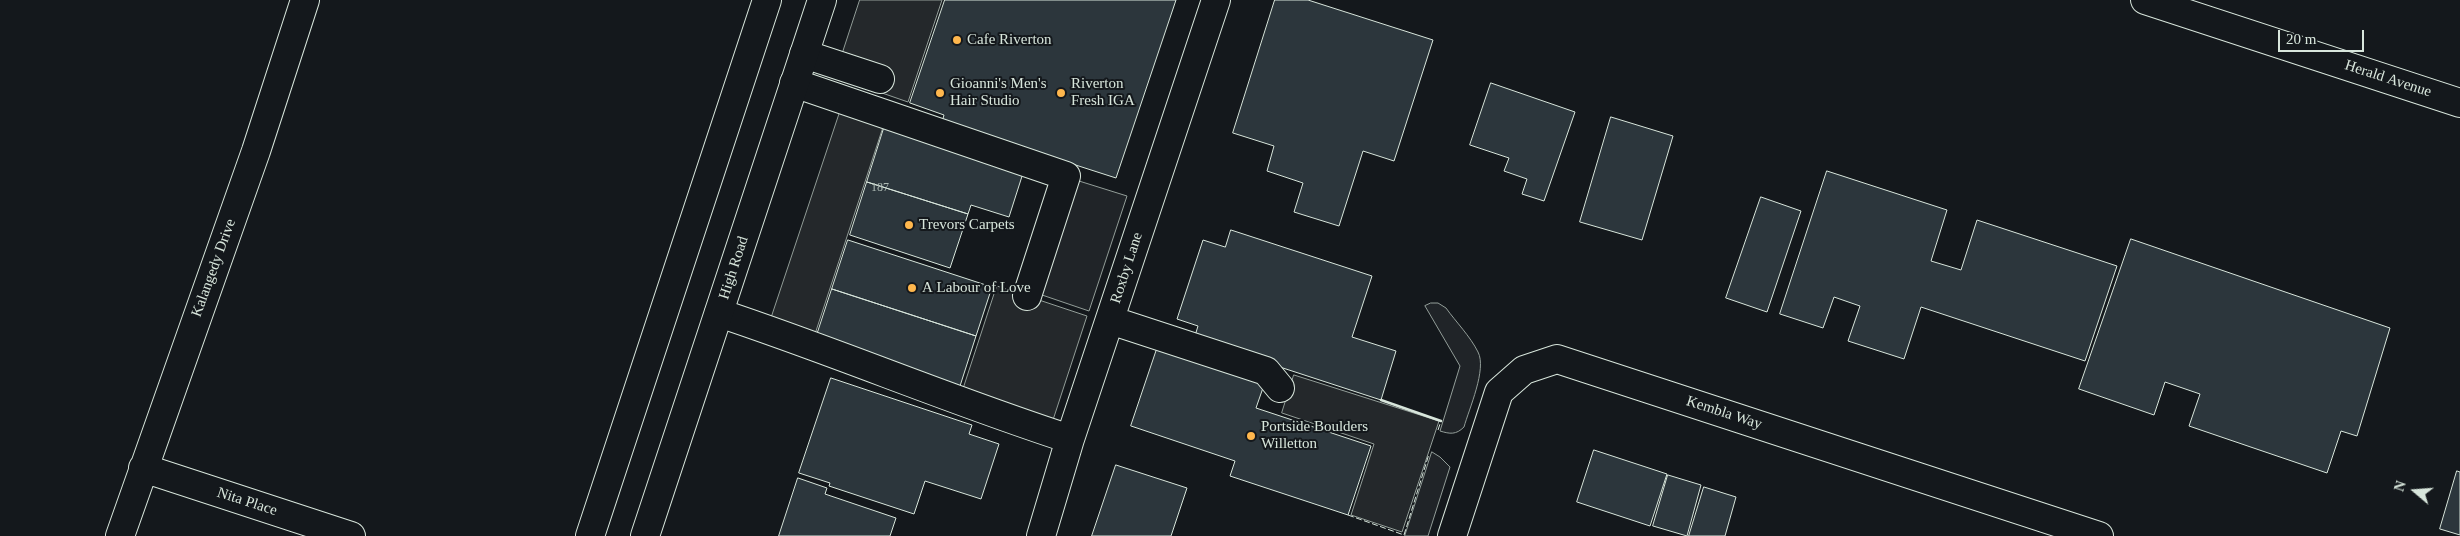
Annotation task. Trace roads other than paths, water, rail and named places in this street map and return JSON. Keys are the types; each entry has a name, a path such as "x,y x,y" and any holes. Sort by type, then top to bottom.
{"street":[{"name":"Kalangedy Drive","path":"120,536 256,151 306,0"},
{"path":"590,536 766,0"},
{"name":"High Road","path":"645,536 822,0"},
{"name":"Roxby Lane","path":"1041,536 1070,439 1085,360 1110,320 1216,0"},
{"name":"Herald Avenue","path":"2145,0 2460,103"},
{"path":"804,54 880,80"},
{"path":"794,83 1066,176 1028,296"},
{"path":"719,313 991,408 1070,439"},
{"path":"1110,320 1266,370 1280,388"},
{"name":"Kembla Way","path":"1452,536 1499,392 1524,370 1557,359 2099,536"},
{"name":"Nita Place","path":"143,468 351,536"}],"place":[{"name":"Cafe Riverton","path":"957,40"},
{"name":"Gioanni's Men's Hair Studio","path":"940,93"},
{"name":"Riverton Fresh IGA","path":"1061,93"},
{"name":"Trevors Carpets","path":"909,225"},
{"name":"A Labour of Love","path":"912,288"},
{"name":"Portside Boulders Willetton","path":"1251,436"}]}
